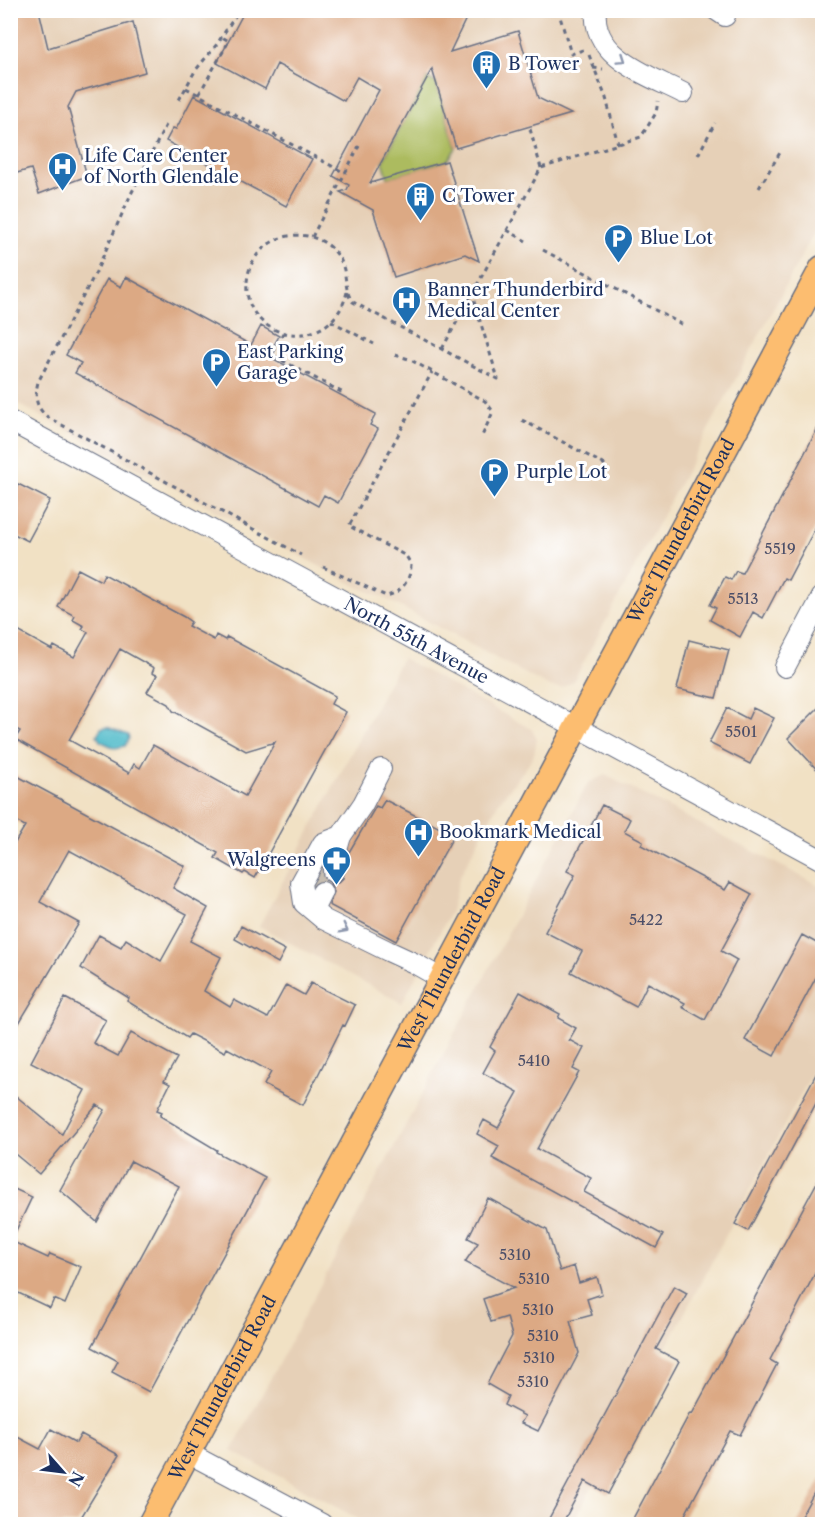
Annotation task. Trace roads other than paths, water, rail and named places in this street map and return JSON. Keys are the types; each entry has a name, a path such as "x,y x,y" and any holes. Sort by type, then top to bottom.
{"main road":[{"name":"West Thunderbird Road","path":"150,1524 822,268"}],"street":[{"path":"596,10 595,22 598,33 612,53 683,93"},
{"name":"North 55th Avenue","path":"10,422 822,860"},
{"path":"785,667 822,597"},
{"path":"331,868 341,836 381,769"},
{"path":"341,836 323,843 301,883 304,903 323,918 442,979"},
{"path":"313,910 318,890"},
{"path":"188,1453 322,1524"}],"water":[{"path":"107,727 128,735 125,746 115,748 100,741 97,735 101,728"}],"tunnel":[{"path":"314,888 326,868"}],"place":[{"name":"B Tower","path":"487,90"},
{"name":"Life Care Center of North Glendale","path":"63,192"},
{"name":"C Tower","path":"421,222"},
{"name":"Blue Lot","path":"619,264"},
{"name":"Banner Thunderbird Medical Center","path":"406,326"},
{"name":"East Parking Garage","path":"216,388"},
{"name":"Purple Lot","path":"495,498"},
{"name":"Bookmark Medical","path":"418,858"},
{"name":"Walgreens","path":"337,886"}]}
